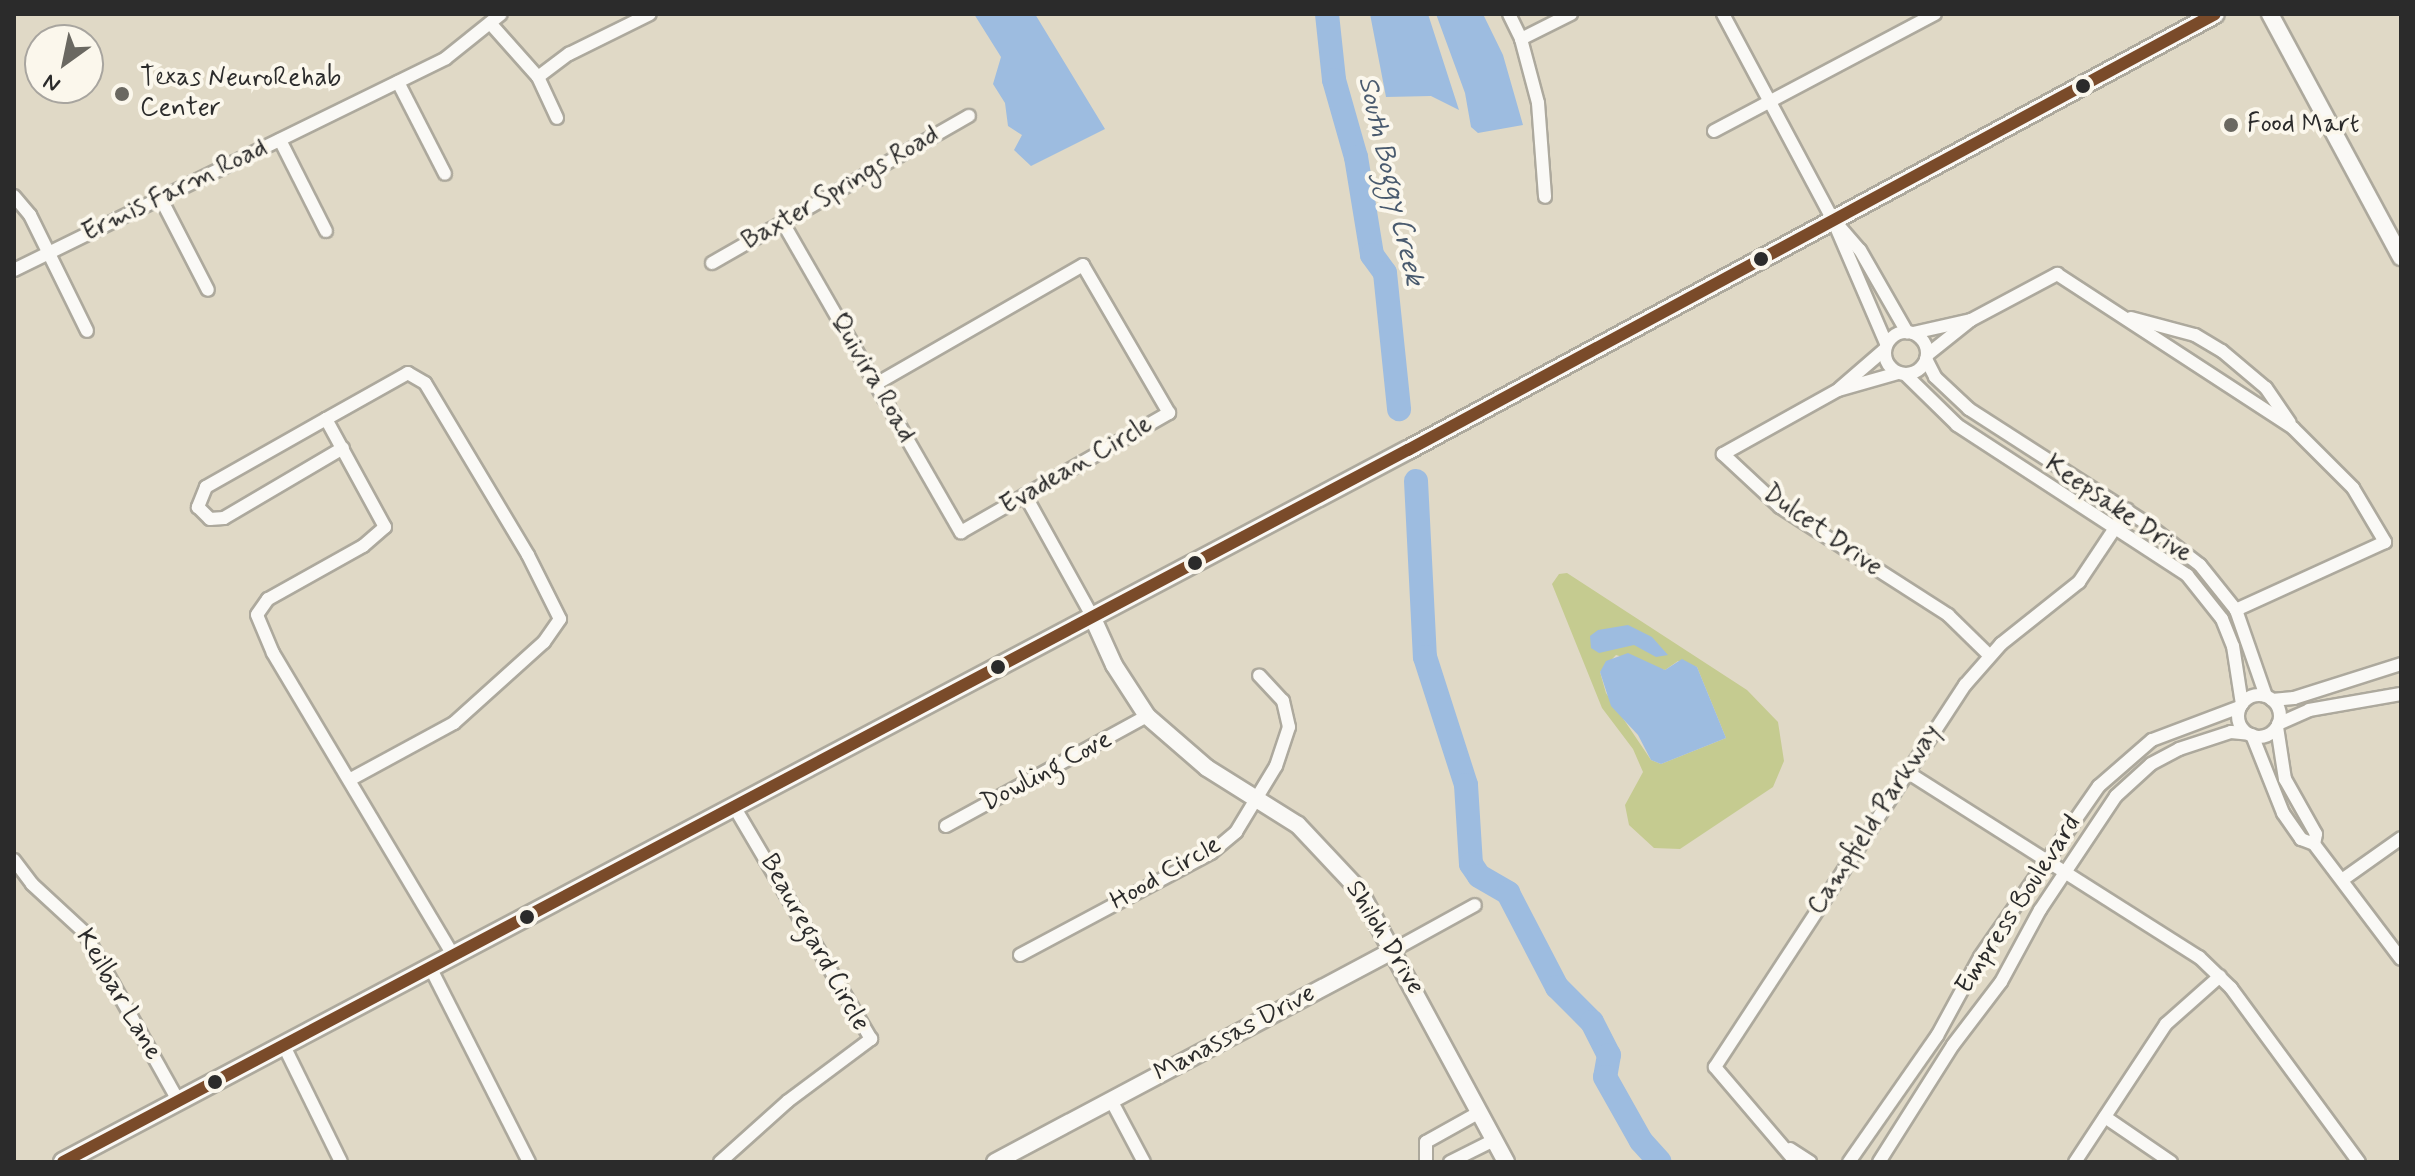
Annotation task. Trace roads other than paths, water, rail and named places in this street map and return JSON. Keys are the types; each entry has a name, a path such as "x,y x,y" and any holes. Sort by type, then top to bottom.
{"main road":[{"path":"63,1162 2215,14"}],"street":[{"name":"Ermis Farm Road","path":"14,270 446,58 501,14"},
{"path":"538,77 569,54 650,14"},
{"path":"1509,14 1521,39 1538,103 1545,197"},
{"path":"1521,39 1571,14"},
{"path":"1723,14 1833,220 1885,347 1887,364 1901,374 1918,370 1926,357 1971,320 2057,274 2128,317 2293,428"},
{"path":"1714,131 1935,14"},
{"path":"2270,14 2401,257"},
{"path":"490,23 538,77 557,118"},
{"path":"398,82 445,174"},
{"name":"Baxter Springs Road","path":"712,263 969,116"},
{"path":"280,140 326,231"},
{"path":"14,196 48,252 87,331"},
{"path":"161,199 208,290"},
{"path":"1833,220 1860,250 1910,332 1922,339 1926,357"},
{"name":"Quivira Road","path":"783,223 961,532"},
{"name":"Evadean Circle","path":"876,384 1083,265 1169,413 961,532"},
{"path":"2128,317 2195,335 2222,351 2266,388 2293,428 2353,488 2385,542 2236,610"},
{"path":"1885,347 1910,332 1971,320"},
{"name":"Dulcet Drive","path":"1885,347 1838,390 1723,454 1780,507 1948,615 1989,655"},
{"name":"Keepsake Drive","path":"1926,357 1935,377 1969,409 2127,510 2200,565 2236,610 2269,698"},
{"path":"343,448 224,518 210,519 198,507 206,487 385,382 408,373 417,375 559,612 557,627 544,642 454,723 351,779"},
{"name":"Dulcet Drive","path":"1838,390 1901,374"},
{"name":"Keepsake Drive","path":"1901,374 1957,425 2114,530 2164,558 2205,594 2233,646 2241,706"},
{"path":"326,419 385,527 363,546 268,599 257,615 273,653 351,779 453,955"},
{"path":"1025,495 1091,614"},
{"name":"Campfield Parkway","path":"1796,1162 1715,1067 1907,772 1989,655 2079,582 2127,510"},
{"name":"Shiloh Drive","path":"1091,614 1120,676 1147,716 1207,768 1298,825 1341,867 1395,949 1506,1162"},
{"path":"2401,664 2294,698 2253,696 2241,706 2240,724 2251,735 2283,813 2301,839 2314,844 2401,959"},
{"name":"Hood Circle","path":"1020,955 1211,853 1236,832 1283,753 1289,727 1283,701 1259,675"},
{"path":"2251,735 2269,734 2277,726 2309,710 2401,694"},
{"path":"2269,698 2280,711 2277,726 2285,779 2316,834 2314,844"},
{"name":"Empress Boulevard","path":"1849,1162 1937,1036 1980,957 2099,786 2138,749 2172,730 2241,706"},
{"name":"Dowling Cove","path":"946,826 1147,716"},
{"name":"Empress Boulevard","path":"1879,1162 1953,1045 2001,982 2066,869 2116,796 2151,764 2206,738 2251,735"},
{"path":"1907,772 2066,869 2190,950 2220,976 2359,1162"},
{"name":"Beauregard Circle","path":"720,1162 788,1101 871,1039 734,806"},
{"path":"2342,880 2401,838"},
{"name":"Keilbar Lane","path":"14,860 32,884 84,932 179,1102"},
{"name":"Manassas Drive","path":"995,1162 1475,905"},
{"path":"430,967 529,1162"},
{"path":"2075,1162 2166,1024 2220,976"},
{"path":"283,1044 341,1162"},
{"path":"1111,1100 1144,1162"},
{"path":"1426,1162 1426,1142 1480,1112"},
{"path":"2105,1117 2171,1162"},
{"path":"1450,1162 1494,1140"},
{"name":"Campfield Parkway","path":"1787,1148 1810,1162"}],"water":[{"path":"974,14 1035,14 1105,129 1031,166 1014,150 1022,135 1008,126 1005,103 993,84 1001,57"},
{"path":"1370,14 1428,14 1459,110 1431,96 1386,97"},
{"path":"1436,14 1483,14 1503,55 1523,125 1478,133 1471,127 1465,93"},
{"path":"1628,625 1652,637 1668,655 1656,657 1634,645 1599,653 1591,648 1590,636 1598,630"},
{"path":"1628,653 1665,670 1682,659 1697,667 1726,738 1661,764 1651,760 1638,735 1611,706 1600,672 1606,661"}],"waterway":[{"name":"South Boggy Creek","path":"1327,14 1334,80 1356,157 1372,255 1385,273 1399,409"},
{"name":"South Boggy Creek","path":"1416,481 1425,657 1466,785 1471,864 1479,876 1508,893 1557,987 1592,1022 1609,1055 1605,1077 1641,1141 1660,1162"}],"place":[{"name":"Texas NeuroRehab Center","path":"122,94"},
{"name":"Food Mart","path":"2231,125"}]}
